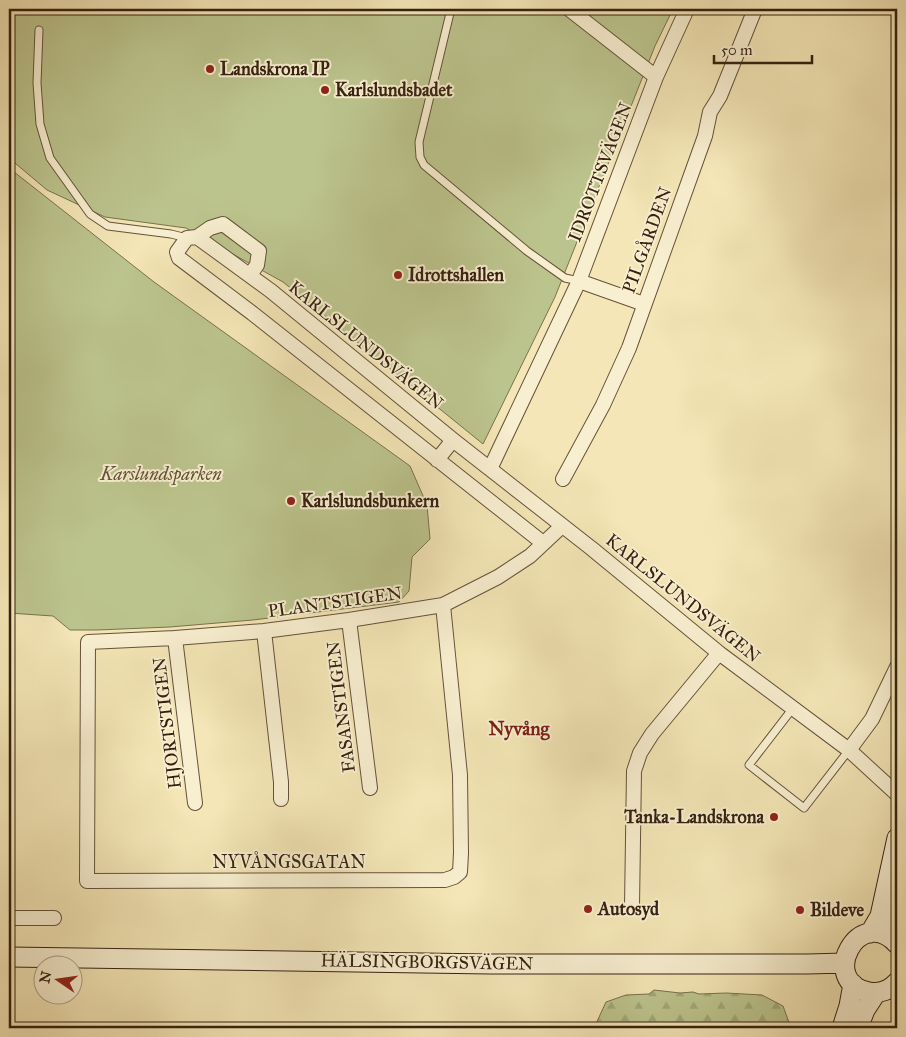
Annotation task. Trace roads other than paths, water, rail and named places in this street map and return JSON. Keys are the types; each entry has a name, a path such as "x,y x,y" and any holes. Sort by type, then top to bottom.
{"main road":[{"path":"870,933 880,916 897,838"},
{"path":"896,942 894,919 897,902"},
{"path":"896,942 883,934 870,933 859,937 850,946 844,962 848,976 853,984 864,991 876,993 886,990 897,982"},
{"name":"HÄLSINGBORGSVÄGEN","path":"9,957 490,964 808,964 844,962"},
{"path":"842,1028 853,984"},
{"path":"858,1028 865,1010 876,993"}],"street":[{"path":"569,9 656,77"},
{"name":"IDROTTSVÄGEN","path":"490,469 579,281 656,77 687,9"},
{"name":"PILGÅRDEN","path":"563,479 604,405 628,348 705,136 710,112 720,96 755,9"},
{"path":"250,275 257,265 258,251 223,224 192,237 178,252 179,258 252,313 543,543"},
{"name":"KARLSLUNDSVÄGEN","path":"192,237 250,275 719,653 849,750 897,794"},
{"path":"579,281 644,304"},
{"path":"437,460 453,440"},
{"name":"PLANTSTIGEN","path":"88,642 264,631 443,605 498,577 530,556 562,526"},
{"name":"NYVÅNGSGATAN","path":"88,642 87,881 445,880 454,877 460,872 461,853 460,775 443,605"},
{"name":"FASANSTIGEN","path":"349,620 370,788"},
{"path":"264,631 281,782 281,799"},
{"name":"HJORTSTIGEN","path":"175,638 195,803"},
{"path":"632,906 634,771 640,753 652,734 719,653"},
{"path":"849,750 872,719 897,667"},
{"path":"9,918 54,918"}],"lane":[{"path":"451,9 419,142 420,157 424,165 527,251 566,278 579,281"},
{"path":"39,30 37,83 40,124 50,158 90,214 108,226 192,237"},
{"path":"793,708 749,765 804,808 849,750"}],"place":[{"name":"Landskrona IP","path":"210,69"},
{"name":"Karlslundsbadet","path":"325,90"},
{"name":"Idrottshallen","path":"398,275"},
{"name":"Karlslundsbunkern","path":"291,501"},
{"name":"Tanka-Landskrona","path":"774,817"},
{"name":"Autosyd","path":"588,909"},
{"name":"Bildeve","path":"800,910"}],"district":[{"name":"Nyvång","path":"519,728"}],"park label":[{"name":"Karslundsparken","path":"161,474"}]}
